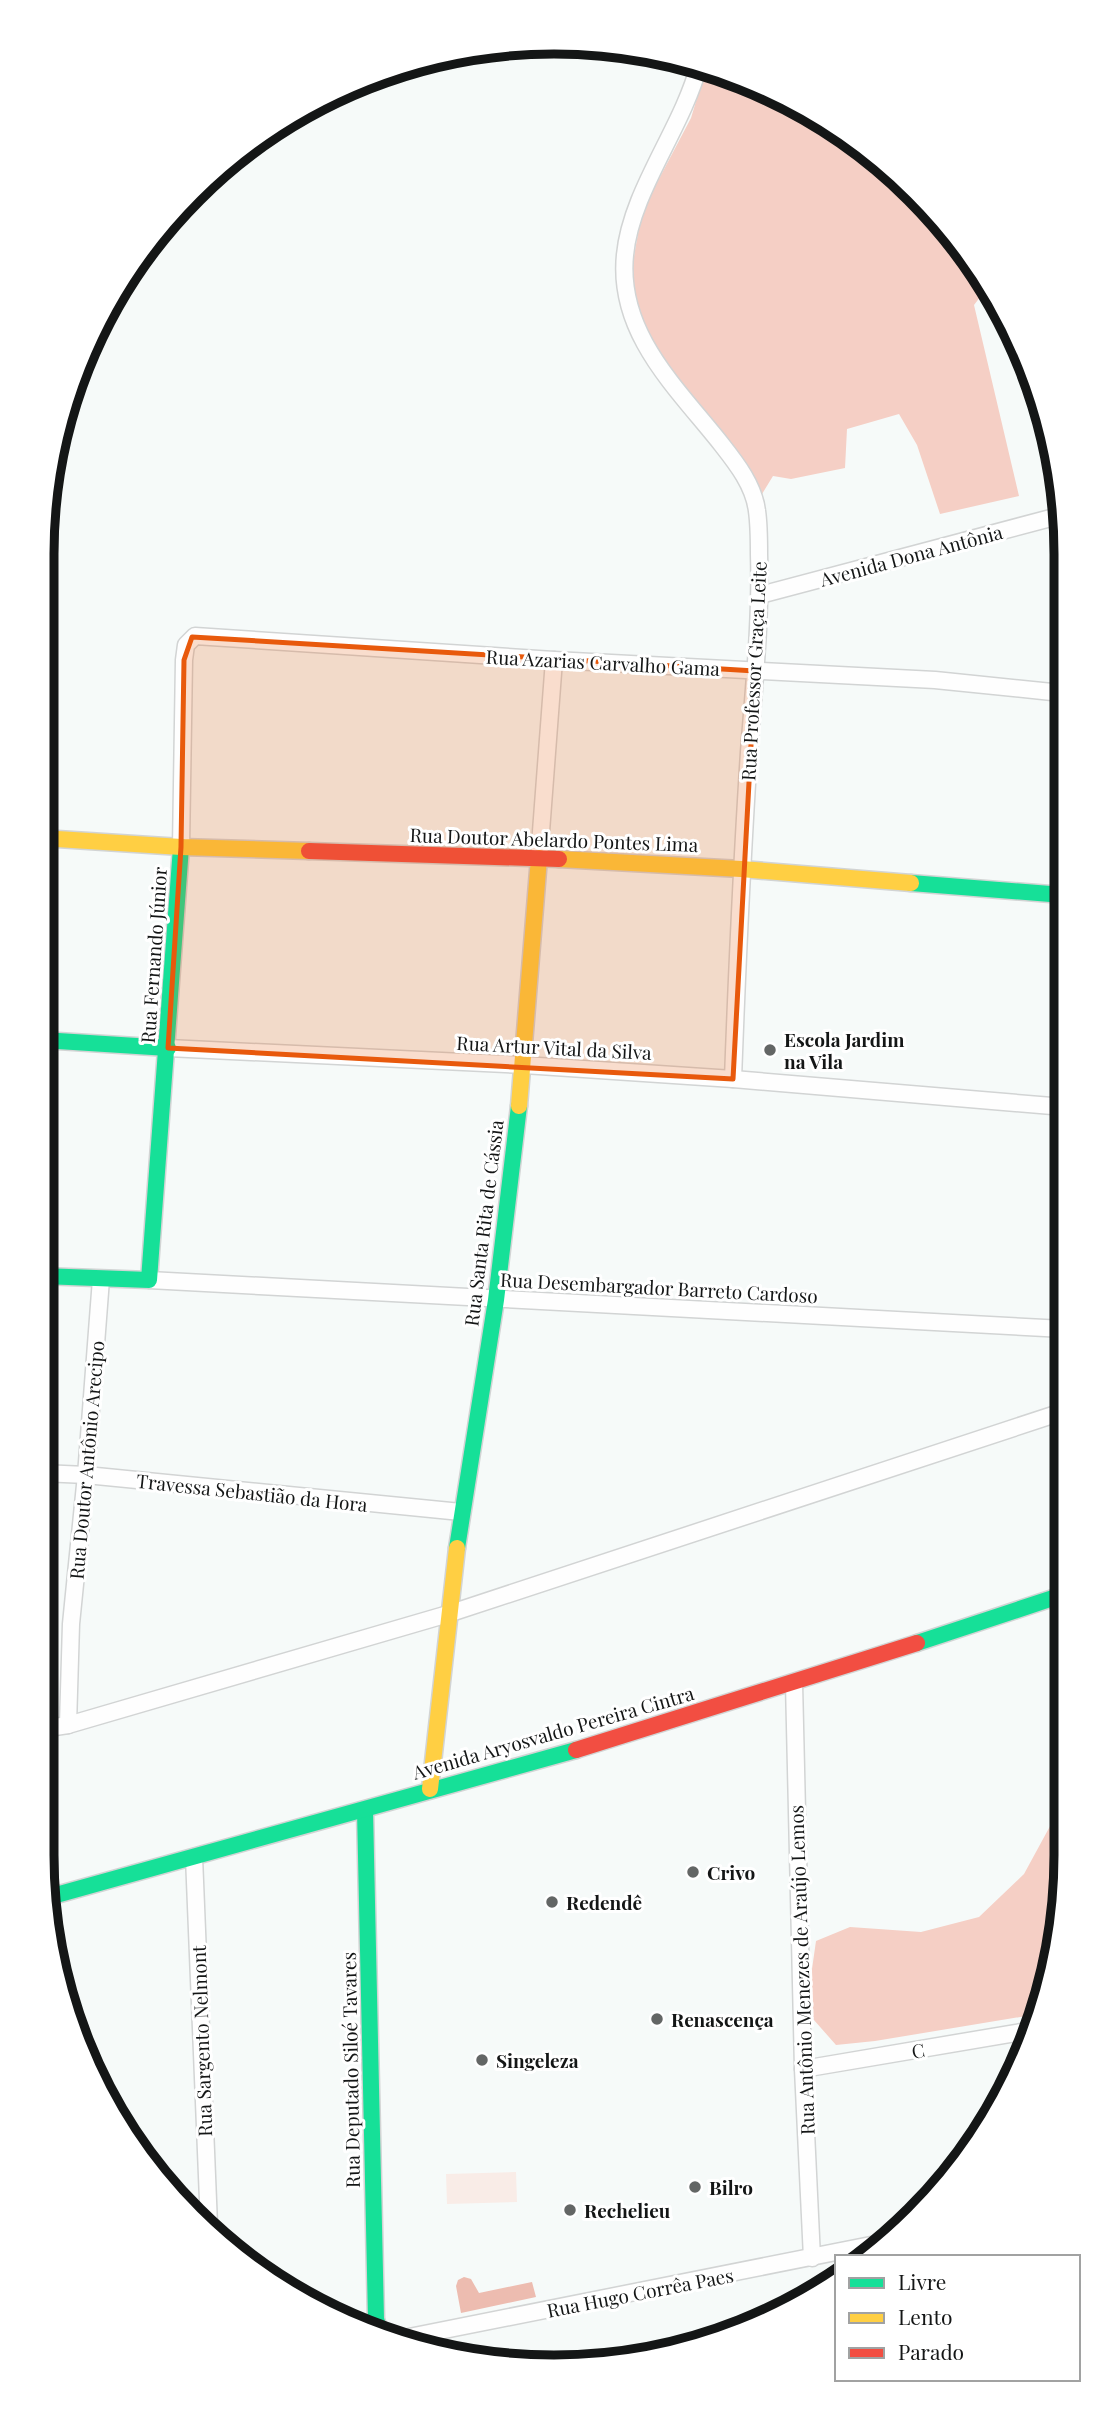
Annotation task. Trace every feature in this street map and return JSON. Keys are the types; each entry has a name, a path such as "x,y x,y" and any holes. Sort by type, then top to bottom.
{"street":[{"name":"Rua Professor Graça Leite","path":"696,75 631,228 625,255 626,287 648,351 661,372 717,438 749,483 758,511 761,595 741,869 733,1079"},
{"name":"Avenida Dona Antônia","path":"761,595 1052,517"},
{"name":"Rua Azarias Carvalho Gama","path":"195,636 554,660 935,680 1052,692"},
{"name":"Rua Fernando Júnior","path":"149,1280 181,848 184,660 186,645 195,636"},
{"name":"Rua Santa Rita de Cássia","path":"430,1789 461,1512 496,1300 524,1065 554,660"},
{"name":"Rua Doutor Abelardo Pontes Lima","path":"54,839 181,848 539,858 741,869 1054,894"},
{"name":"Rua Artur Vital da Silva","path":"54,1042 524,1065 733,1079 1054,1106"},
{"name":"Rua Desembargador Barreto Cardoso","path":"54,1277 1054,1328"},
{"name":"Rua Doutor Antônio Arecipo","path":"68,1725 71,1624 101,1279"},
{"path":"54,1727 448,1614 1054,1415"},
{"name":"Travessa Sebastião da Hora","path":"54,1474 461,1512"},
{"name":"Avenida Aryosvaldo Pereira Cintra","path":"56,1895 591,1746 1054,1598"},
{"name":"Rua Antônio Menezes de Araújo Lemos","path":"794,1683 803,2069 812,2258"},
{"name":"Rua Deputado Siloé Tavares","path":"365,1811 377,2322"},
{"name":"Rua Sargento Nelmont","path":"194,1857 209,2216"},
{"name":"C","path":"803,2069 1021,2032"},
{"name":"Rua Hugo Corrêa Paes","path":"417,2335 864,2247"}],"highlighted area":[{"path":"192,637 755,671 733,1079 168,1048 181,847 184,660"}],"shaded area":[{"path":"703,77 745,92 832,138 884,178 930,224 982,295 974,305 1019,496 940,514 917,445 899,414 847,429 845,468 791,479 773,476 762,494 643,333 631,273 642,211 691,118"},
{"path":"1054,1819 1053,1888 1049,1920 1037,1984 1027,2016 836,2045 806,2011 816,1941 850,1927 921,1932 979,1917 1024,1874"},
{"path":"516,2172 517,2202 447,2204 446,2174"},
{"path":"464,2277 471,2279 479,2293 532,2282 536,2297 461,2313 456,2286 458,2280"}],"traffic: fast":[{"path":"54,1276 149,1280 181,847"},
{"path":"911,883 1054,894"},
{"path":"54,1041 168,1048"},
{"path":"457,1548 496,1300 519,1106"},
{"path":"917,1643 1054,1598"},
{"path":"56,1895 576,1750"},
{"path":"365,1810 377,2322"}],"traffic: slow":[{"path":"54,839 181,847 309,851"},
{"path":"519,1106 539,858"},
{"path":"559,859 741,869 911,883"},
{"path":"430,1789 457,1548"}],"traffic: jam":[{"path":"309,851 559,859"},
{"path":"576,1750 917,1643"}],"place":[{"name":"Escola Jardim na Vila","path":"770,1050"},
{"name":"Crivo","path":"693,1872"},
{"name":"Redendê","path":"552,1902"},
{"name":"Renascença","path":"657,2019"},
{"name":"Singeleza","path":"482,2060"},
{"name":"Bilro","path":"695,2187"},
{"name":"Rechelieu","path":"570,2210"}]}
